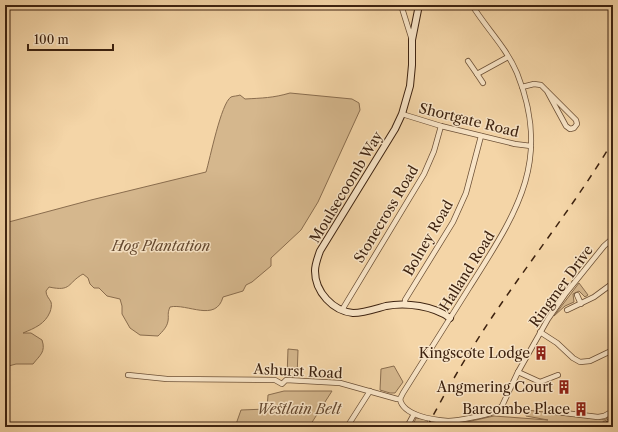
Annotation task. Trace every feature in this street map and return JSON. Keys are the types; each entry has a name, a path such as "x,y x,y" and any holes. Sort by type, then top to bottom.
{"main road":[{"path":"605,427 613,423"}],"street":[{"path":"401,5 412,40"},
{"name":"Moulsecoomb Way","path":"342,310 327,300 320,289 315,273 318,258 329,236 395,129 402,114 411,80 412,40 419,5"},
{"name":"Halland Road","path":"400,399 513,216 524,187 529,167 531,131 529,113 522,87 508,56 472,5"},
{"path":"477,74 508,56"},
{"path":"468,61 483,83"},
{"path":"522,87 536,84 543,86 576,120 576,127 572,129 567,128 547,91"},
{"name":"Shortgate Road","path":"402,114 441,126 515,144 531,146"},
{"name":"Stonecross Road","path":"342,310 424,174 434,151 441,126"},
{"name":"Bolney Road","path":"405,304 405,300 453,222 466,192 482,136"},
{"name":"Ringmer Drive","path":"414,414 423,417 452,421 493,412 502,406 518,372 540,332 566,293 604,246 613,238"},
{"path":"567,310 581,304 603,291 613,283"},
{"path":"577,296 581,304"},
{"path":"342,310 361,312 387,306 405,304 429,309 450,318"},
{"path":"540,332 558,342 576,360 582,362 590,361 613,350"},
{"path":"518,372 540,382 558,375"},
{"name":"Ashurst Road","path":"128,375 167,379 275,380 282,384 286,380 322,381 348,384 400,399"},
{"path":"347,427 370,391"},
{"path":"400,399 404,407 414,414 407,427"},
{"path":"556,412 602,416 613,411"},
{"path":"570,414 570,420"}],"green space":[{"name":"Hog Plantation","path":"290,93 352,99 359,103 360,110 318,202 301,230 271,258 271,266 252,282 246,285 243,291 223,297 219,305 214,309 208,311 177,306 170,307 167,325 158,336 140,335 130,328 122,314 120,299 107,296 99,288 94,288 90,284 88,278 83,274 69,286 62,288 49,287 46,291 51,302 48,316 39,325 23,333 31,333 42,340 42,353 33,364 16,364 5,367 5,223 206,172 223,109 231,97 240,95 245,99 262,98"},
{"path":"579,283 588,295 585,297 579,291 573,294 574,302 565,306 554,316"},
{"path":"288,349 298,350 297,377 287,377"},
{"path":"394,366 403,382 395,393 380,390 381,369"},
{"name":"Westlain Belt","path":"284,391 332,391 309,427 235,427 241,410 267,409 268,395"},
{"path":"527,410 604,420 612,415 612,417 594,427 459,427 462,423 494,416 548,420 526,416"},
{"path":"416,418 428,420 425,427 412,427"}],"railway":[{"path":"427,427 481,334 613,141"}],"place":[{"name":"Kingscote Lodge","path":"541,353"},
{"name":"Angmering Court","path":"564,387"},
{"name":"Barcombe Place","path":"581,409"}]}
